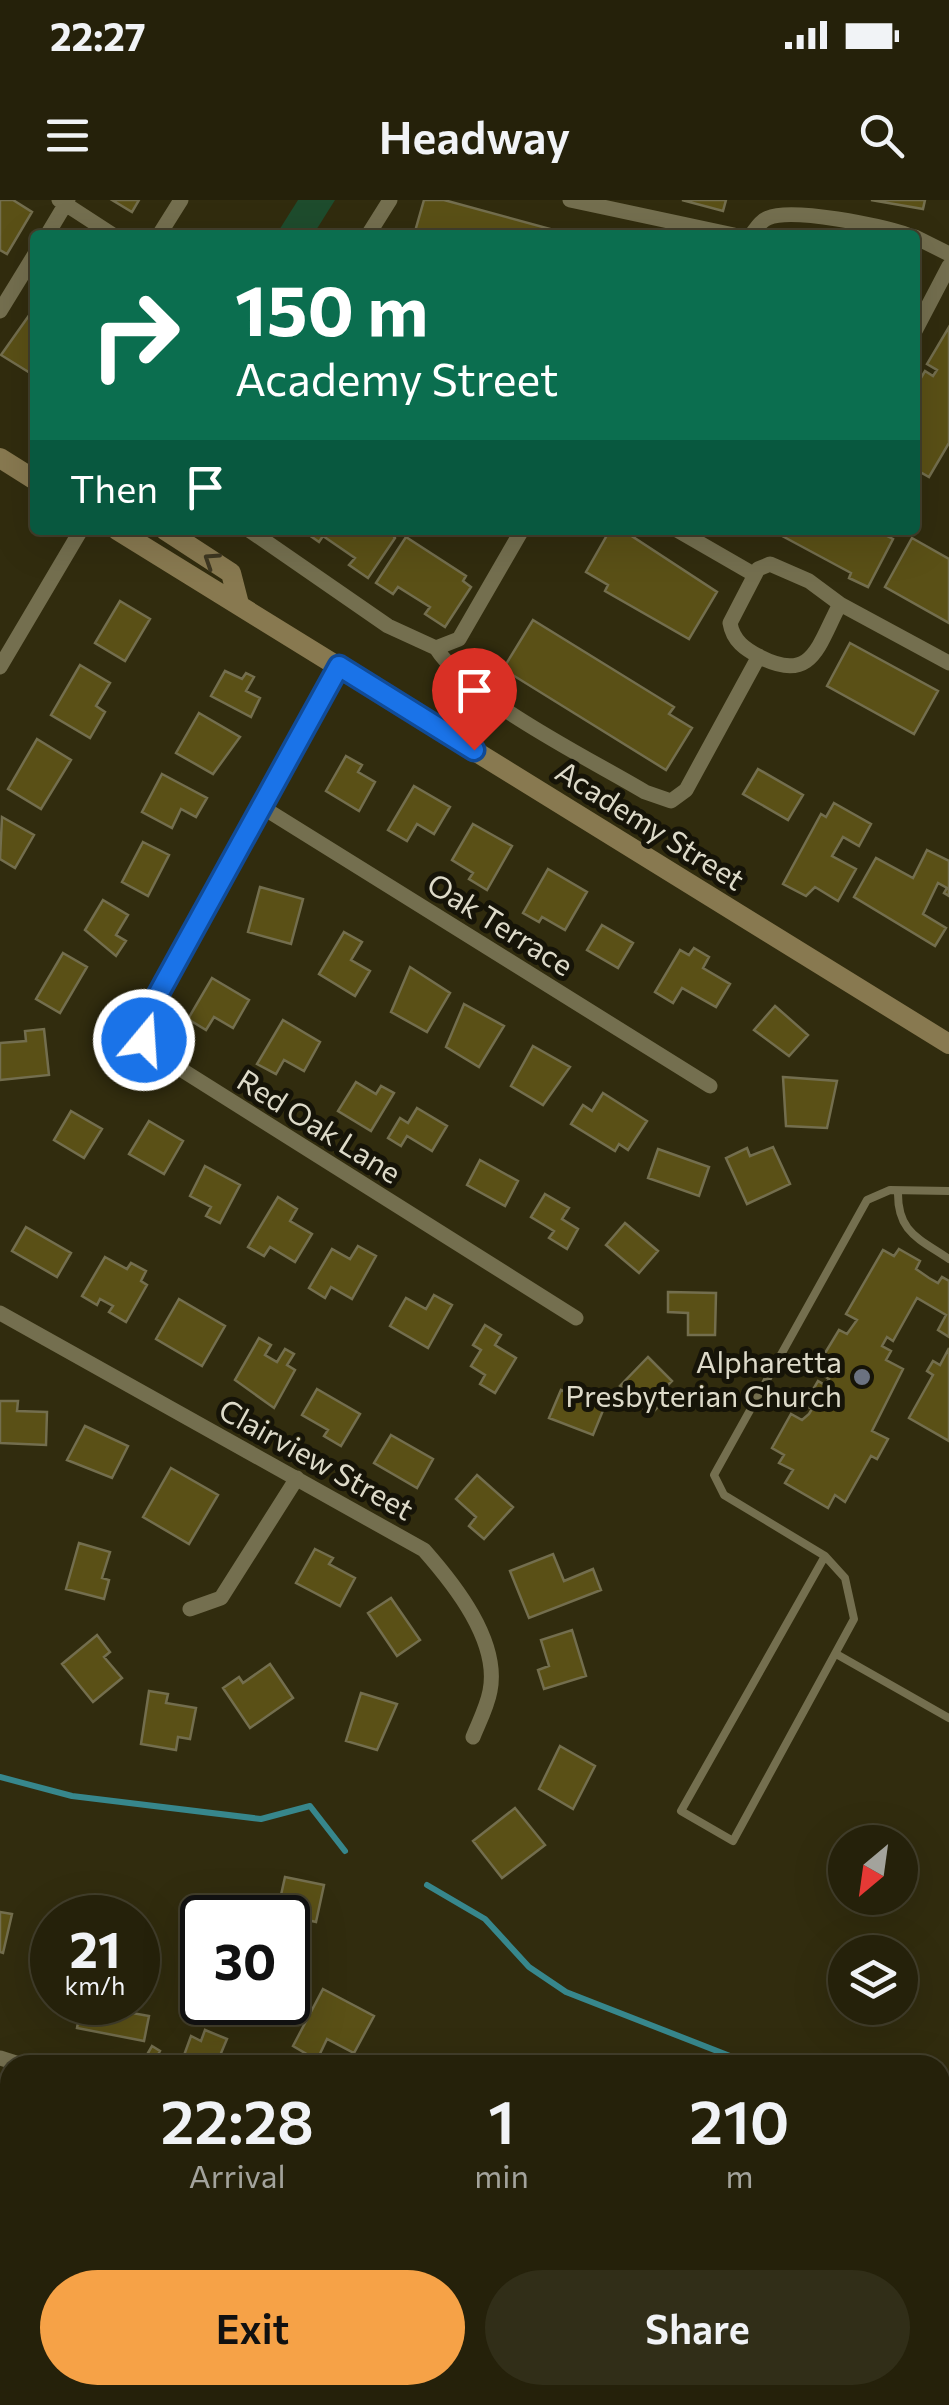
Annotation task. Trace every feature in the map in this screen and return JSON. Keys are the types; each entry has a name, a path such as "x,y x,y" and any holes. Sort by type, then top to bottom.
{"street":[{"path":"162,230 181,200"},
{"path":"371,230 390,200"},
{"path":"570,200 711,230"},
{"path":"50,230 64,202 106,230"},
{"path":"756,230 762,222 779,215 890,230"},
{"path":"920,240 949,254"},
{"path":"0,311 30,262"},
{"path":"920,321 949,266"},
{"path":"0,458 30,477"},
{"path":"0,667 78,535"},
{"name":"Academy Street","path":"126,535 949,1044"},
{"path":"173,535 231,573 240,604"},
{"path":"256,535 388,626 436,648 449,666 479,690 645,792 670,801 686,790 759,656"},
{"path":"436,648 459,640 519,535"},
{"path":"686,535 755,575"},
{"path":"840,604 806,663 782,668 740,644 730,623 755,575 764,565 776,565 949,663"},
{"name":"Red Oak Lane","path":"339,666 144,1020 144,1040 155,1053 576,1318"},
{"name":"Oak Terrace","path":"262,807 710,1086"},
{"name":"Clairview Street","path":"0,1313 424,1550 462,1593 483,1641 491,1689 473,1737"},
{"path":"190,1608 221,1598 297,1478"}],"lane":[{"path":"825,1556 681,1812 734,1841 838,1655 854,1619 845,1578 825,1556 724,1495 714,1476 868,1200 898,1191 949,1191"},
{"path":"898,1191 897,1215 949,1259"},
{"path":"838,1655 949,1718"}],"green space":[{"path":"298,200 335,200 316,230 279,230"}],"building":[{"path":"0,200 13,200 32,212 7,254 0,250"},
{"path":"112,200 139,200 132,212"},
{"path":"424,200 444,200 554,230 415,230"},
{"path":"682,200 726,200 723,211"},
{"path":"871,200 925,200 923,209"},
{"path":"30,314 30,373 1,355"},
{"path":"949,327 949,443 929,477 920,472 920,380 925,371 933,376 937,370 927,364"},
{"path":"309,535 395,538 368,578 349,565 355,558 323,536 319,542"},
{"path":"607,535 630,535 717,592 689,639 605,591 608,585 586,572"},
{"path":"780,535 885,535 893,539 868,587 849,578 851,573"},
{"path":"406,537 466,576 463,581 471,587 445,627 425,614 430,607 398,587 393,594 376,583"},
{"path":"912,538 949,559 949,623 885,587"},
{"path":"120,601 150,619 125,661 95,643"},
{"path":"533,620 674,707 669,714 692,728 666,770 503,669"},
{"path":"850,643 938,691 914,734 827,686"},
{"path":"80,665 110,683 96,706 105,712 90,738 51,715"},
{"path":"225,671 242,679 246,673 254,677 246,691 260,698 251,717 211,696"},
{"path":"199,713 240,737 213,774 176,753"},
{"path":"37,739 71,760 41,809 8,789"},
{"path":"346,756 362,765 358,772 375,782 359,811 326,791"},
{"path":"758,769 803,795 788,820 743,794"},
{"path":"162,774 207,798 196,817 181,809 172,828 142,812"},
{"path":"414,786 450,807 434,834 417,824 407,841 388,830"},
{"path":"834,803 871,824 859,846 843,837 832,856 856,869 838,901 815,887 806,896 783,884 821,814 826,817"},
{"path":"2,817 34,835 15,868 0,859"},
{"path":"473,824 512,846 487,890 469,879 473,873 452,860"},
{"path":"143,842 169,855 148,896 122,882"},
{"path":"927,850 949,861 949,896 944,893 947,888 938,883 923,914 946,928 935,946 854,897 876,858 913,878"},
{"path":"548,869 587,892 565,930 542,917 539,922 523,913"},
{"path":"260,887 303,899 291,944 248,932"},
{"path":"103,900 128,915 116,935 126,941 116,956 85,930"},
{"path":"602,925 633,943 618,968 587,950"},
{"path":"344,932 362,942 351,960 370,971 355,996 319,974"},
{"path":"694,948 709,957 703,968 730,984 716,1007 682,988 673,1003 655,992 680,950 689,955"},
{"path":"63,953 87,967 60,1013 36,999"},
{"path":"410,967 450,993 427,1032 391,1012"},
{"path":"212,978 249,1000 233,1028 214,1017 206,1030 188,1019"},
{"path":"464,1004 504,1026 479,1067 446,1047"},
{"path":"775,1006 808,1035 789,1056 754,1030"},
{"path":"283,1020 320,1042 304,1071 284,1060 276,1074 257,1064"},
{"path":"44,1029 49,1075 0,1080 0,1043 26,1041 25,1031"},
{"path":"533,1046 570,1067 543,1105 511,1086"},
{"path":"783,1077 837,1081 827,1128 786,1126"},
{"path":"356,1082 376,1094 381,1086 394,1093 371,1131 338,1111"},
{"path":"603,1093 647,1121 628,1150 619,1144 615,1151 571,1124 583,1105 592,1111"},
{"path":"417,1108 447,1126 432,1151 407,1136 401,1146 388,1138 400,1118 408,1123"},
{"path":"71,1111 102,1129 84,1158 54,1140"},
{"path":"149,1121 183,1141 164,1174 129,1154"},
{"path":"773,1147 790,1184 747,1204 726,1158 747,1148 750,1156"},
{"path":"658,1149 709,1167 699,1196 648,1178"},
{"path":"480,1160 518,1181 505,1206 467,1185"},
{"path":"205,1166 240,1185 220,1223 206,1216 211,1207 190,1196"},
{"path":"545,1194 569,1208 562,1219 578,1229 567,1249 549,1238 554,1231 531,1217"},
{"path":"278,1197 297,1209 290,1221 312,1234 295,1262 270,1247 264,1256 248,1247"},
{"path":"625,1223 658,1251 639,1273 606,1245"},
{"path":"26,1227 71,1253 57,1277 12,1251"},
{"path":"358,1246 376,1256 352,1299 331,1287 325,1298 309,1288 332,1249 350,1259"},
{"name":"Alpharetta Presbyterian Church","path":"899,1249 920,1261 916,1269 929,1278 938,1283 942,1277 949,1281 949,1337 938,1330 946,1315 917,1298 893,1341 887,1337 882,1346 891,1351 886,1360 903,1369 872,1431 888,1439 877,1459 871,1456 845,1502 835,1495 828,1508 785,1483 793,1470 779,1463 784,1455 772,1448 791,1414 802,1420 809,1414 812,1409 804,1405 818,1381 825,1385 829,1379 824,1376 828,1368 819,1363 839,1330 847,1334 857,1320 846,1314 883,1250 894,1256"},
{"path":"105,1257 127,1269 131,1263 146,1271 141,1281 147,1285 126,1322 109,1312 113,1306 100,1299 97,1305 82,1296"},
{"path":"668,1292 716,1293 715,1335 688,1335 688,1313 668,1312"},
{"path":"434,1295 452,1305 428,1348 390,1326 406,1298 426,1309"},
{"path":"179,1299 225,1326 202,1366 156,1339"},
{"path":"485,1325 501,1335 495,1345 516,1358 495,1393 480,1384 485,1375 471,1366 481,1350 473,1345"},
{"path":"259,1338 271,1345 265,1355 277,1362 285,1349 294,1354 287,1365 295,1370 274,1408 235,1380"},
{"name":"Alpharetta Presbyterian Church","path":"949,1348 949,1441 909,1418 933,1375 927,1371 933,1361 940,1365"},
{"path":"648,1357 672,1381 655,1398 661,1404 650,1415 620,1386"},
{"path":"317,1389 360,1414 341,1446 324,1436 328,1430 302,1415"},
{"path":"561,1390 604,1408 593,1435 549,1418"},
{"path":"0,1401 18,1401 17,1411 47,1412 46,1445 0,1443"},
{"path":"85,1426 128,1446 112,1478 67,1460"},
{"path":"391,1435 433,1459 417,1488 374,1463"},
{"path":"171,1468 218,1495 189,1544 143,1517"},
{"path":"477,1475 513,1507 484,1539 469,1526 476,1517 456,1499"},
{"path":"79,1543 110,1552 102,1578 109,1580 104,1599 66,1589"},
{"path":"315,1549 333,1558 329,1564 355,1578 340,1606 296,1583"},
{"path":"553,1554 564,1581 593,1569 601,1590 529,1618 510,1571"},
{"path":"391,1598 420,1640 397,1656 368,1613"},
{"path":"572,1630 586,1676 544,1689 538,1670 549,1666 541,1640"},
{"path":"97,1635 110,1652 104,1657 122,1678 93,1702 62,1664"},
{"path":"270,1664 293,1698 250,1728 223,1688 239,1677 243,1683"},
{"path":"149,1691 168,1694 166,1703 196,1708 190,1739 178,1737 176,1750 141,1744"},
{"path":"361,1693 397,1704 377,1750 346,1741"},
{"path":"560,1746 595,1766 573,1809 539,1789"},
{"path":"515,1808 545,1845 502,1878 473,1841"},
{"path":"285,1877 324,1885 316,1922 310,1921 310,1895 281,1895"},
{"path":"0,1912 12,1914 3,1953 0,1952"},
{"path":"323,1989 374,2016 354,2053 327,2039 319,2055 308,2055 293,2046 304,2025 310,2025 310,2014"},
{"path":"78,2025 147,2025 144,2041 77,2028"},
{"path":"205,2030 227,2039 220,2055 184,2055 191,2036 201,2041"},
{"path":"152,2046 160,2051 158,2055 147,2055"}],"waterway":[{"path":"0,1777 72,1796 261,1819 310,1806 345,1851"},
{"path":"427,1885 485,1919 529,1967 566,1992 727,2055"}],"place":[{"name":"Alpharetta Presbyterian Church","path":"862,1377"}],"route":[{"path":"144,1040 144,1020 339,666 474,750"}]}
